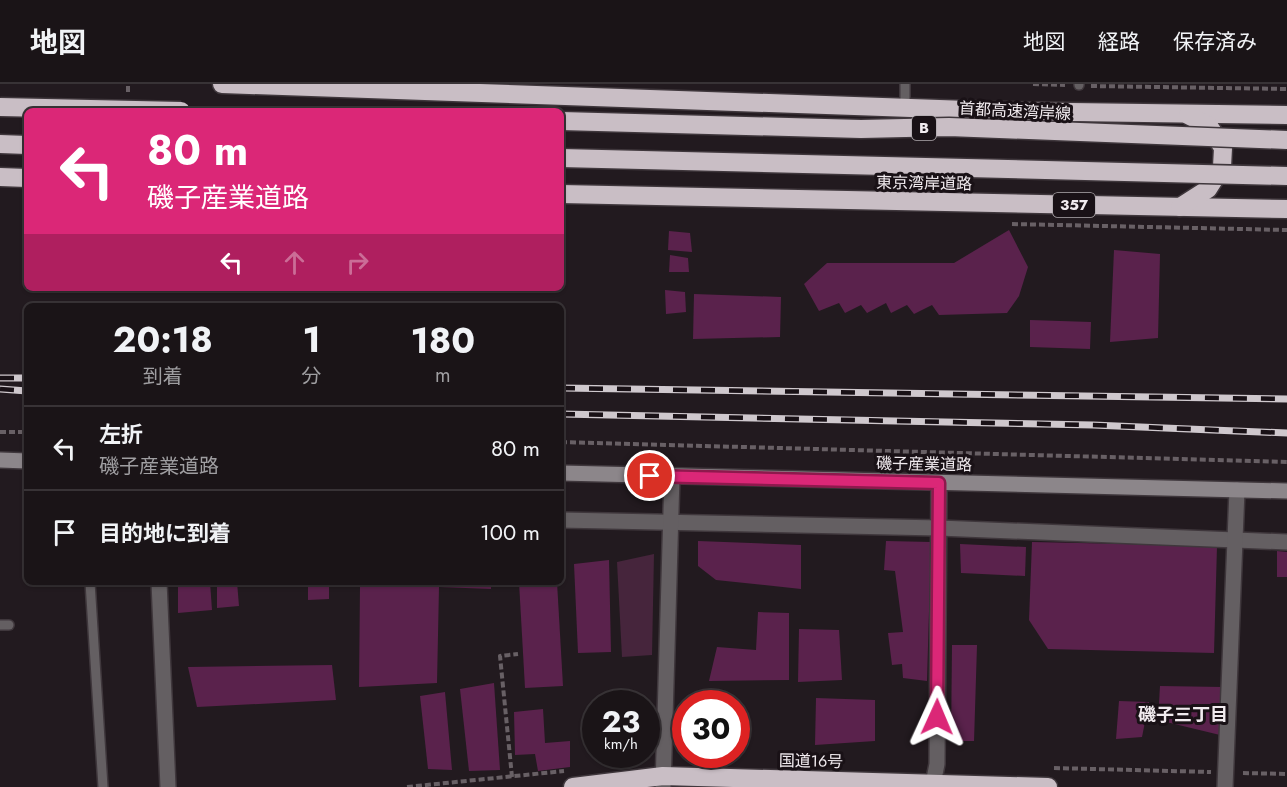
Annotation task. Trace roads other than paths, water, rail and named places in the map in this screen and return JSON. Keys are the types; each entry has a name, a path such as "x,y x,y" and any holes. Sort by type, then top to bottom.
{"highway":[{"path":"222,84 905,108 1287,115"},
{"path":"0,107 45,108"},
{"path":"1180,207 1208,189 1222,167 1223,148 1209,126 1184,113"},
{"name":"首都高速湾岸線","path":"564,121 861,129 949,127 1287,140"},
{"path":"0,144 24,145"},
{"path":"564,158 1287,176"},
{"path":"0,177 24,178"},
{"name":"東京湾岸道路","path":"564,194 1287,209"},
{"name":"国道16号","path":"573,787 663,781 1047,787"}],"street":[{"path":"0,460 24,460"},
{"name":"磯子産業道路","path":"564,473 1287,491"},
{"path":"663,781 672,476"},
{"path":"933,784 937,764 939,483"},
{"path":"1225,787 1237,490"},
{"path":"564,520 939,528 1234,542 1287,542"},
{"path":"159,585 168,787"}],"lane":[{"path":"905,84 905,108"},
{"path":"90,585 103,787"}],"railway":[{"path":"0,378 24,378"},
{"path":"564,388 1287,399"},
{"path":"0,389 24,391"},
{"path":"564,414 1093,425 1287,433"}],"district":[{"name":"磯子三丁目","path":"1183,715"}]}
